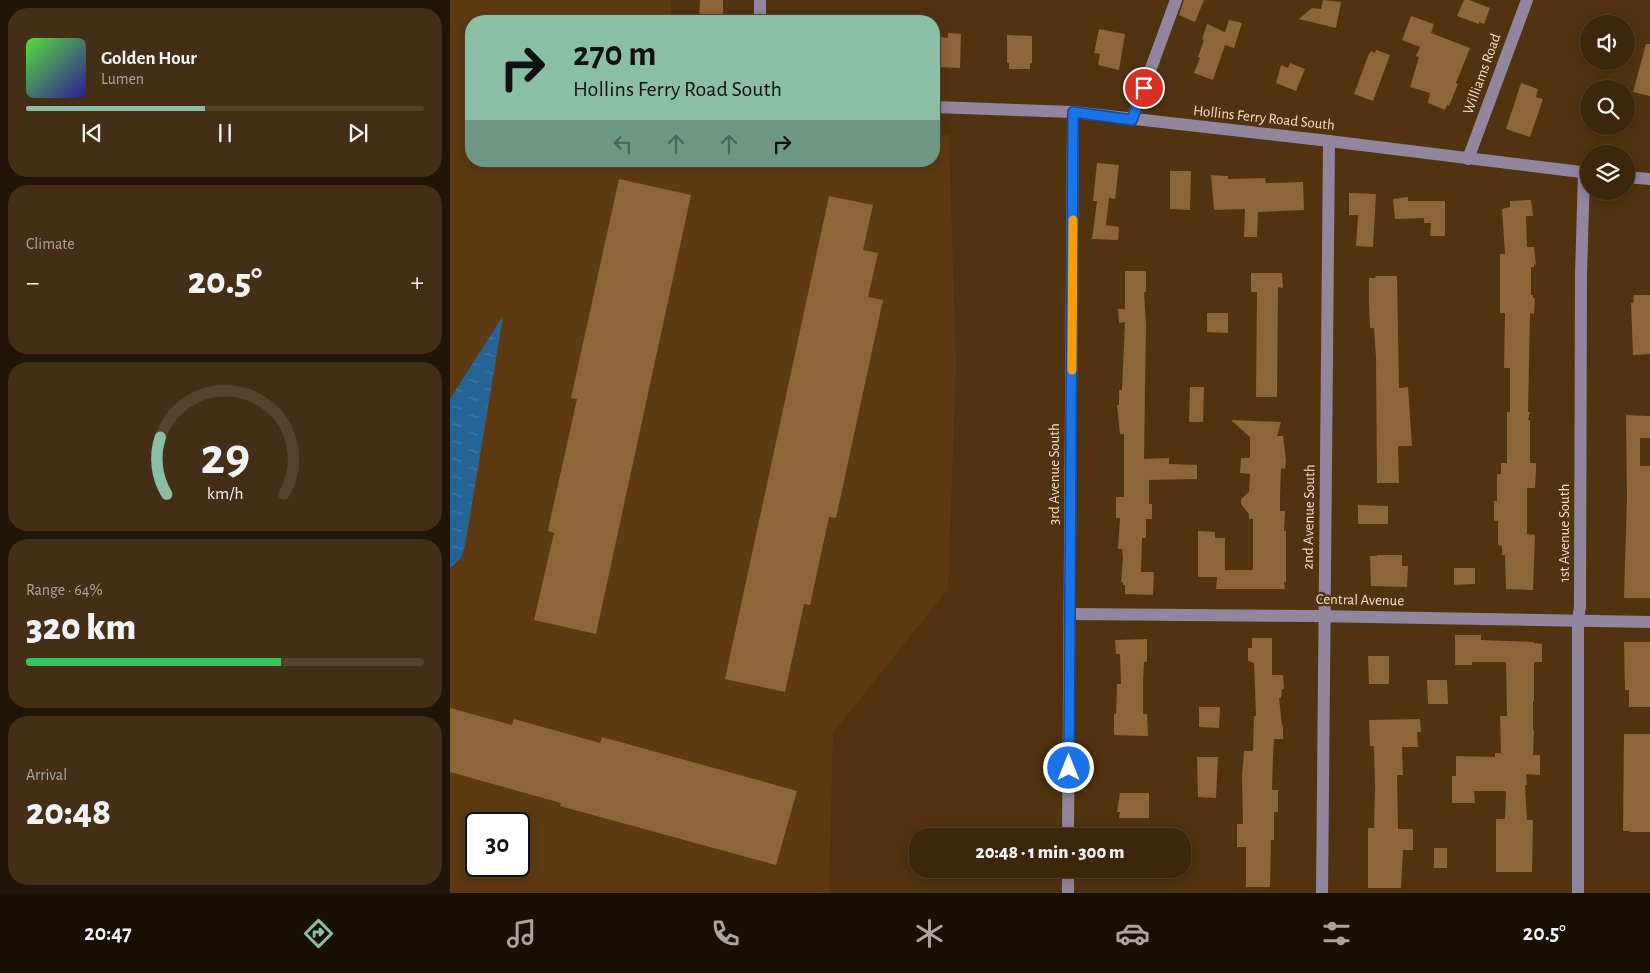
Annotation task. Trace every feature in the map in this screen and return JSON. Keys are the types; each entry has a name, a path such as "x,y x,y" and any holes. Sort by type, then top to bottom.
{"street":[{"path":"760,0 760,15"},
{"path":"1132,120 1176,0"},
{"name":"Williams Road","path":"1468,159 1527,0"},
{"name":"Hollins Ferry Road South","path":"940,107 1073,112 1580,172"},
{"name":"3rd Avenue South","path":"1068,828 1073,112"},
{"name":"2nd Avenue South","path":"1322,893 1329,141"},
{"path":"1635,178 1650,179"},
{"name":"1st Avenue South","path":"1578,893 1581,284 1586,200"},
{"name":"Central Avenue","path":"1070,614 1325,616 1650,622"},
{"path":"1068,878 1068,893"}],"shaded area":[{"path":"450,0 671,0 671,15 465,15 465,167 940,167 940,135 949,135 956,365 948,589 833,733 829,893 450,893"}],"water":[{"path":"503,316 465,546 461,558 450,568 450,399"}],"building":[{"path":"700,0 723,0 723,15 699,15"},
{"path":"1184,0 1204,0 1195,22 1179,15"},
{"path":"1323,0 1341,2 1336,28 1299,19 1312,8 1321,9"},
{"path":"1464,0 1490,8 1484,24 1457,16"},
{"path":"1411,16 1434,24 1431,33 1470,48 1456,83 1458,84 1449,106 1447,105 1445,110 1428,103 1430,93 1410,87 1419,57 1416,56 1420,47 1402,40"},
{"path":"1229,20 1242,23 1234,48 1225,45 1213,80 1194,73 1200,58 1198,57 1207,24 1225,32"},
{"path":"1099,29 1125,34 1119,70 1098,65 1100,54 1094,53"},
{"path":"948,33 961,34 960,68 940,67 940,37 948,38"},
{"path":"1007,35 1032,36 1032,63 1030,63 1030,69 1009,69 1009,63 1007,63"},
{"path":"1646,44 1650,44 1650,96 1635,92 1635,85"},
{"path":"1376,50 1390,55 1373,101 1354,94 1368,56 1371,51 1375,53"},
{"path":"1290,63 1305,69 1296,91 1276,83 1281,65 1288,68"},
{"path":"1521,83 1538,89 1536,97 1543,99 1530,137 1506,129"},
{"path":"1097,163 1119,165 1115,199 1109,198 1106,225 1119,227 1118,240 1092,239 1097,201 1093,201"},
{"path":"1170,171 1191,171 1190,210 1170,209"},
{"path":"1211,175 1228,176 1228,179 1265,178 1266,183 1303,182 1304,210 1258,212 1257,237 1244,237 1245,209 1214,210"},
{"path":"619,179 691,195 596,634 534,620 554,533 548,531 549,525 577,399 571,398"},
{"path":"1349,193 1376,194 1373,247 1356,246 1358,215 1349,215"},
{"path":"829,196 873,205 863,250 878,253 868,297 883,300 836,518 829,517 810,605 804,604 785,692 725,679"},
{"path":"1408,197 1408,201 1445,201 1445,236 1430,236 1431,223 1424,223 1424,218 1395,219 1393,199"},
{"path":"1531,200 1533,216 1526,216 1527,247 1534,247 1536,265 1534,264 1534,267 1531,267 1531,295 1535,298 1534,314 1530,313 1528,412 1530,412 1528,420 1530,420 1530,463 1536,463 1536,470 1535,488 1527,488 1527,534 1535,535 1533,590 1506,589 1505,555 1502,555 1502,546 1498,545 1498,521 1494,521 1494,501 1497,501 1497,474 1501,474 1501,463 1507,463 1507,412 1510,412 1510,368 1504,368 1505,313 1500,313 1500,254 1505,254 1502,209 1510,207 1510,201"},
{"path":"1125,271 1146,271 1146,292 1144,292 1146,325 1144,459 1169,458 1169,464 1197,465 1197,479 1149,480 1149,504 1152,504 1152,519 1146,519 1146,538 1142,538 1141,572 1154,572 1153,595 1125,594 1125,585 1121,582 1122,549 1118,549 1120,518 1116,518 1116,497 1124,497 1124,434 1120,434 1117,405 1119,405 1119,390 1122,390 1125,322 1119,323 1118,309 1125,309"},
{"path":"1251,273 1282,273 1283,288 1278,287 1277,397 1256,397 1257,292 1251,292"},
{"path":"1376,276 1397,276 1399,388 1408,387 1412,446 1398,446 1399,483 1377,483 1376,357 1374,328 1370,328 1369,306 1369,278 1375,278"},
{"path":"1634,295 1650,295 1650,354 1633,355 1631,303 1633,303"},
{"path":"1207,313 1228,313 1228,333 1207,332"},
{"path":"1190,387 1204,387 1203,422 1189,422"},
{"path":"1626,415 1650,416 1650,438 1640,438 1640,466 1650,466 1650,598 1624,598 1627,498"},
{"path":"1231,420 1281,422 1277,436 1283,436 1286,461 1285,469 1281,468 1280,497 1280,511 1285,511 1285,589 1216,589 1217,577 1198,577 1198,531 1215,532 1215,538 1225,538 1225,570 1252,570 1253,568 1253,519 1249,519 1249,514 1241,504 1241,499 1249,492 1250,474 1240,473 1241,458 1250,458 1250,437"},
{"path":"1358,505 1388,506 1388,524 1358,524"},
{"path":"1402,555 1402,566 1408,566 1407,587 1371,586 1370,556"},
{"path":"1454,568 1475,568 1475,584 1454,585"},
{"path":"1455,635 1481,635 1481,640 1542,644 1542,662 1534,662 1533,701 1533,755 1540,755 1540,775 1526,774 1527,785 1525,785 1527,820 1533,820 1532,872 1496,872 1496,819 1505,819 1506,791 1474,791 1475,803 1452,803 1452,776 1456,776 1456,756 1495,757 1495,753 1501,753 1500,716 1507,716 1506,662 1472,662 1472,665 1455,665"},
{"path":"1252,638 1272,638 1272,675 1283,675 1284,689 1282,689 1281,698 1279,698 1283,739 1274,739 1272,790 1278,790 1278,812 1274,812 1274,840 1271,840 1270,887 1246,887 1246,847 1237,847 1237,824 1243,824 1242,776 1244,751 1253,751 1254,716 1256,716 1254,663 1248,661 1248,648 1252,648"},
{"path":"1147,639 1147,662 1144,662 1143,714 1147,714 1148,736 1114,735 1117,684 1121,684 1120,654 1116,654 1115,640"},
{"path":"1624,642 1650,642 1650,707 1629,707 1629,690 1625,690"},
{"path":"1368,656 1389,656 1389,684 1369,684"},
{"path":"1427,680 1447,680 1448,704 1428,704"},
{"path":"1199,707 1220,707 1219,728 1199,727"},
{"path":"450,708 512,725 514,719 600,743 602,737 797,791 776,865 560,806 561,803 450,772"},
{"path":"1420,719 1421,732 1417,732 1418,747 1402,747 1403,775 1397,775 1398,829 1413,829 1413,850 1403,850 1401,888 1368,888 1368,828 1374,828 1375,787 1374,746 1370,746 1369,720"},
{"path":"1624,734 1650,734 1650,832 1623,831"},
{"path":"1197,757 1218,757 1216,798 1198,797"},
{"path":"1120,793 1149,793 1149,818 1119,818 1120,812 1117,812"},
{"path":"1434,848 1447,848 1447,868 1434,868"}],"slow traffic":[{"path":"1072,370 1073,220"}],"route":[{"path":"1069,768 1073,112 1132,120 1144,88"}]}
